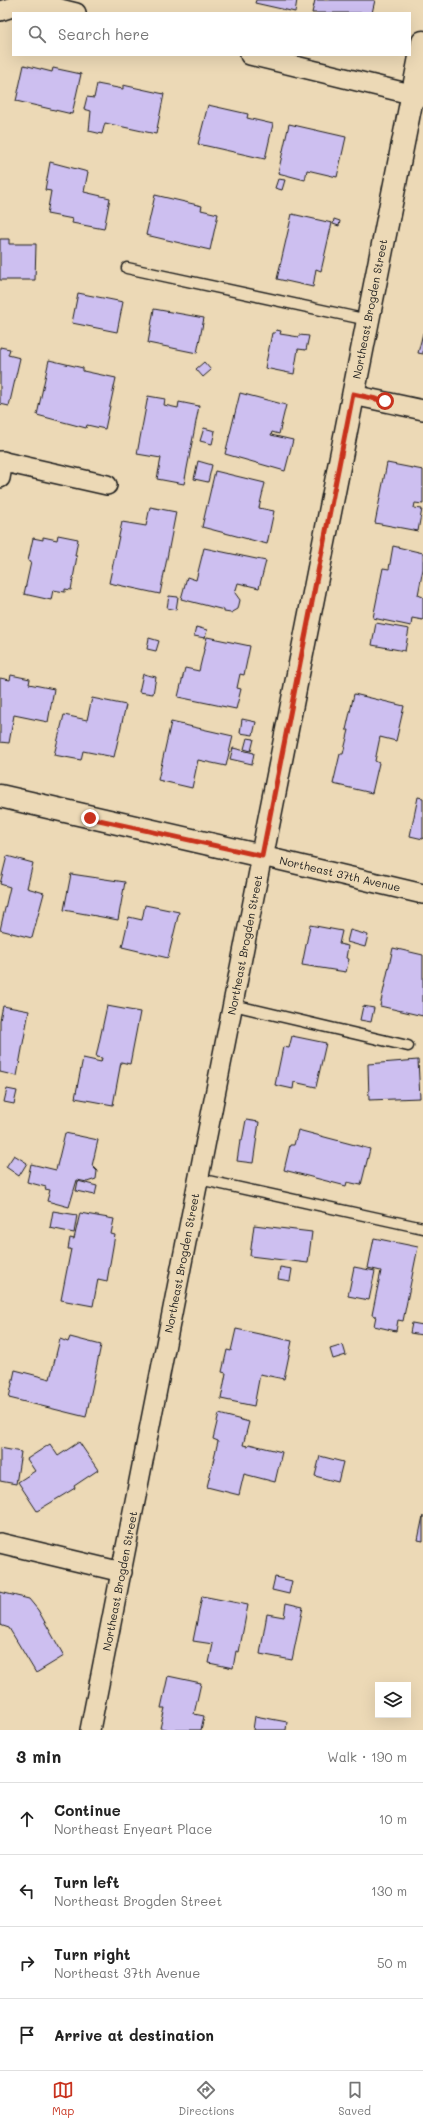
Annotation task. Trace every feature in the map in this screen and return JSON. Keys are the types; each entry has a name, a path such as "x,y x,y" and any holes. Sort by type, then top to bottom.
{"street":[{"path":"0,11 22,4 52,7 72,12"},
{"name":"Northeast Brogden Street","path":"90,1730 353,394 418,95 423,42"},
{"path":"254,56 418,95"},
{"path":"353,394 423,410"},
{"path":"1,467 107,485"},
{"name":"Northeast 37th Avenue","path":"0,796 423,894"},
{"path":"0,1543 122,1572"}],"lane":[{"path":"127,268 368,320"},
{"path":"233,1005 408,1046"},
{"path":"199,1179 423,1228"}],"building":[{"path":"256,0 297,0 295,12 255,3"},
{"path":"315,0 375,0 372,12 312,12"},
{"path":"24,65 52,72 53,68 81,74 72,114 16,101"},
{"path":"97,84 123,89 123,85 164,94 156,134 105,123 102,134 89,131 91,111 84,109 87,97 94,98"},
{"path":"208,105 248,114 247,118 273,124 265,159 198,144"},
{"path":"289,124 346,137 337,177 307,170 305,180 278,173"},
{"path":"50,162 88,172 84,192 110,198 104,229 72,223 73,219 47,214 51,191 45,190"},
{"path":"278,179 285,180 282,190 275,188"},
{"path":"155,195 202,206 201,210 218,214 210,250 146,235"},
{"path":"292,214 332,223 321,271 316,269 313,287 277,279"},
{"path":"334,219 340,221 339,226 333,224"},
{"path":"0,239 9,239 9,244 36,244 35,280 0,280"},
{"path":"78,293 123,302 117,332 72,323"},
{"path":"154,309 204,318 197,353 148,343"},
{"path":"276,330 281,331 280,334 299,337 299,335 309,336 306,350 298,349 294,374 265,368 272,333 275,333"},
{"path":"423,333 423,354 418,353"},
{"path":"0,347 10,349 8,355 20,358 9,406 0,404"},
{"path":"49,360 83,368 83,371 116,378 105,429 87,425 86,428 37,415"},
{"path":"204,362 211,370 203,377 196,369"},
{"path":"240,393 286,405 279,434 272,432 271,435 293,440 285,471 225,454"},
{"path":"148,396 165,399 164,405 178,408 179,402 199,406 184,484 157,479 161,458 137,454"},
{"path":"204,428 215,431 212,444 200,441"},
{"path":"198,461 212,465 208,482 194,479"},
{"path":"387,463 423,470 423,504 415,503 414,508 422,509 418,531 375,523"},
{"path":"215,471 265,483 259,508 274,511 267,544 202,527"},
{"path":"150,507 176,512 160,594 109,583 122,522 146,526"},
{"path":"58,535 78,539 75,556 77,556 71,590 65,589 65,592 53,590 51,600 24,594 31,562 28,561 33,538 43,540 43,537 57,540"},
{"path":"393,546 423,553 423,569 418,595 423,597 423,620 412,618 411,626 373,618 383,568 389,569"},
{"path":"204,548 266,561 259,588 238,583 235,593 240,600 238,609 231,613 181,599 187,577 196,580"},
{"path":"169,596 178,597 176,610 167,608"},
{"path":"376,623 409,629 405,651 372,645"},
{"path":"196,627 207,630 205,638 194,636"},
{"path":"207,637 250,646 244,675 240,674 237,688 241,689 236,709 178,697 185,668 199,671"},
{"path":"149,638 159,641 156,651 147,649"},
{"path":"143,674 156,677 153,694 139,692"},
{"path":"11,675 30,679 29,684 54,689 48,722 14,715 9,743 0,742 0,678 10,680"},
{"path":"354,694 404,706 396,741 380,737 375,761 379,763 372,793 333,784 340,754 343,754 349,730 346,730"},
{"path":"92,698 126,705 114,757 83,751 81,760 54,755 64,715 87,720"},
{"path":"242,719 256,722 253,735 240,733"},
{"path":"171,722 233,736 226,766 198,760 192,788 158,780"},
{"path":"247,738 254,739 251,751 244,749"},
{"path":"233,748 254,753 252,764 230,759"},
{"path":"418,797 423,798 423,839 410,836"},
{"path":"7,856 33,863 27,888 44,893 32,938 0,930 10,887 0,884"},
{"path":"71,874 125,882 118,920 64,910"},
{"path":"145,905 179,912 168,958 122,947 129,917 142,920"},
{"path":"310,925 342,931 339,944 348,946 346,958 349,959 346,972 302,965"},
{"path":"350,930 368,935 365,947 347,942"},
{"path":"393,948 423,955 423,1016 380,1006"},
{"path":"3,1006 29,1011 17,1076 0,1072 0,1020"},
{"path":"107,1006 140,1012 130,1064 121,1062 113,1105 75,1098 83,1058 101,1062 102,1058 96,1057"},
{"path":"363,1006 374,1008 371,1022 360,1020"},
{"path":"292,1036 326,1043 316,1087 294,1082 293,1089 275,1085 283,1047 289,1048"},
{"path":"418,1060 420,1098 369,1100 368,1064"},
{"path":"7,1089 17,1091 14,1104 4,1102"},
{"path":"246,1120 259,1122 253,1163 237,1161 240,1141 242,1141"},
{"path":"298,1130 370,1149 361,1185 347,1182 346,1186 284,1170 290,1145 294,1145"},
{"path":"65,1133 98,1140 92,1166 97,1171 96,1179 87,1182 77,1180 69,1207 47,1201 50,1190 45,1189 46,1187 27,1182 31,1164 56,1170"},
{"path":"14,1155 27,1163 19,1176 6,1167"},
{"path":"78,1181 97,1186 95,1195 76,1191"},
{"path":"53,1211 77,1215 74,1233 50,1228"},
{"path":"80,1213 114,1219 111,1234 115,1235 107,1281 98,1279 93,1306 61,1300 71,1249 68,1249 70,1238 74,1239"},
{"path":"254,1225 312,1232 308,1263 250,1256"},
{"path":"374,1238 418,1247 403,1321 398,1320 396,1331 374,1326 376,1316 372,1315 381,1271 368,1268"},
{"path":"280,1267 292,1269 290,1281 278,1279"},
{"path":"354,1267 375,1271 369,1300 348,1296"},
{"path":"412,1323 423,1325 422,1335 410,1333"},
{"path":"236,1329 292,1341 284,1379 260,1374 254,1406 221,1399 226,1373 222,1372 227,1350 231,1351"},
{"path":"70,1337 101,1345 86,1417 9,1398 15,1370 50,1379 60,1339 68,1342"},
{"path":"343,1345 346,1355 333,1359 330,1349"},
{"path":"219,1414 249,1422 243,1445 248,1446 249,1444 282,1452 275,1482 244,1474 239,1495 207,1487 218,1441 213,1439"},
{"path":"79,1442 98,1470 74,1486 75,1488 37,1511 18,1482 35,1471 27,1459 50,1444 58,1456"},
{"path":"0,1448 21,1452 16,1484 0,1481"},
{"path":"320,1456 343,1462 338,1482 315,1476"},
{"path":"423,1516 423,1541 418,1540"},
{"path":"275,1577 292,1581 289,1594 272,1590"},
{"path":"0,1592 29,1599 38,1610 64,1656 36,1673 9,1628 0,1625"},
{"path":"202,1596 248,1605 239,1652 236,1651 233,1668 209,1663 213,1644 193,1641"},
{"path":"286,1603 303,1607 292,1660 260,1654 267,1614 284,1617"},
{"path":"168,1676 201,1683 194,1714 204,1716 201,1730 171,1730 160,1728 165,1708 161,1708"},
{"path":"255,1716 287,1722 286,1730 253,1730"}],"route":[{"path":"90,818 262,856 353,394 385,401"}]}
